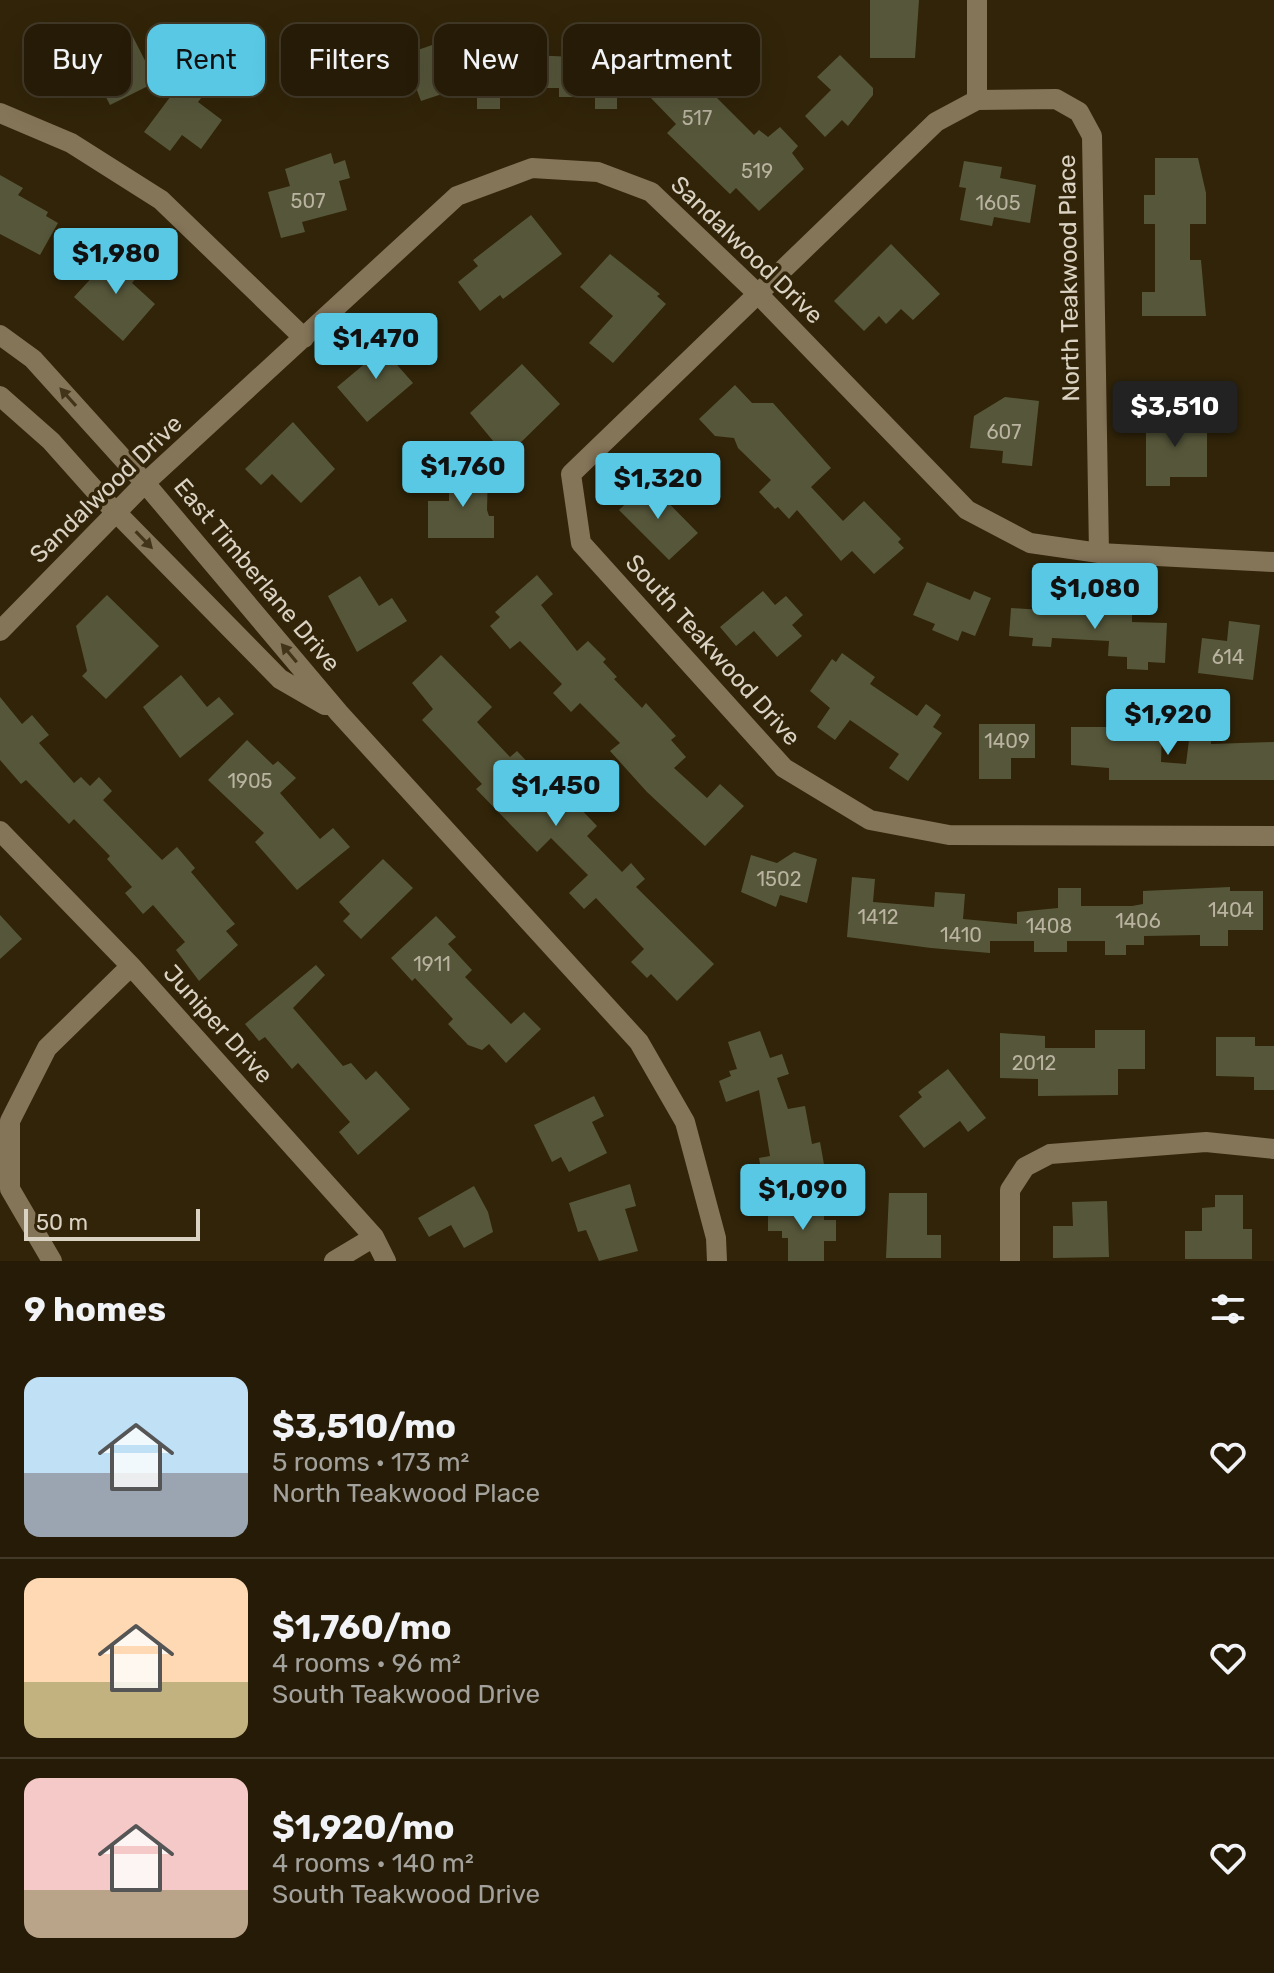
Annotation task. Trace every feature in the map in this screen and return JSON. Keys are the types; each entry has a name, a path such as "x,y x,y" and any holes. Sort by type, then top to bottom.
{"street":[{"path":"759,295 936,122 977,100 977,0"},
{"name":"North Teakwood Place","path":"977,100 1056,99 1079,112 1092,136 1099,553"},
{"path":"0,113 71,143 161,200 304,338"},
{"name":"Sandalwood Drive","path":"0,631 145,483 457,196 532,168 598,172 651,192 759,295 967,510 1030,543 1099,553 1274,562"},
{"name":"South Teakwood Drive","path":"759,295 571,474 581,543 784,768 870,820 949,835 1274,836"},
{"name":"East Timberlane Drive","path":"0,335 33,359 145,483 339,713 639,1042 685,1122 716,1238 717,1261"},
{"name":"East Timberlane Drive","path":"0,396 51,441 280,679 339,713"},
{"name":"Juniper Drive","path":"0,831 131,966 374,1237 386,1261"},
{"path":"52,1261 10,1189 10,1121 47,1048 131,966"},
{"path":"1010,1261 1010,1190 1025,1167 1050,1154 1206,1142 1274,1149"},
{"path":"334,1261 374,1237"}],"building":[{"path":"870,0 919,0 915,58 870,58"},
{"path":"131,35 147,64 147,86 131,94"},
{"path":"434,44 436,96 421,101 418,93 418,50"},
{"path":"840,55 873,88 873,95 848,126 842,120 825,137 805,116 831,90 817,77"},
{"path":"547,56 563,56 563,96 617,96 617,109 595,109 595,97 559,97 559,88 547,88"},
{"path":"105,96 128,96 110,105"},
{"path":"171,96 203,96 198,102 222,120 201,149 182,135 170,151 144,132"},
{"path":"477,96 500,96 500,109 477,109"},
{"path":"715,96 754,135 759,130 768,137 780,127 798,146 792,153 804,169 759,211 736,188 730,194 667,133 676,124 650,97"},
{"path":"331,153 334,164 345,160 350,178 339,181 347,210 302,222 305,232 281,238 268,192 290,186 285,169"},
{"path":"1155,158 1198,158 1206,193 1206,224 1190,224 1190,260 1201,260 1206,316 1142,316 1142,292 1155,292 1155,224 1144,224 1144,195 1155,195"},
{"path":"964,161 1002,167 1000,178 1036,185 1030,223 994,217 992,226 960,220 966,188 959,187"},
{"path":"0,175 23,188 18,195 48,212 46,216 58,223 40,255 0,234"},
{"path":"531,215 562,254 503,299 500,295 480,311 458,282 478,266 473,260"},
{"path":"891,244 940,294 913,320 901,309 886,324 879,316 864,331 834,301"},
{"path":"117,250 142,271 132,283 155,304 123,341 74,297"},
{"path":"610,254 660,294 657,296 666,304 613,363 589,343 613,316 580,287"},
{"path":"386,334 400,350 391,358 413,383 367,422 337,387 374,356 368,349"},
{"path":"522,364 560,404 510,453 503,453 470,413"},
{"path":"735,385 752,403 773,403 831,468 811,487 843,521 864,501 901,539 898,542 904,548 874,574 852,551 841,561 797,510 789,519 778,507 775,509 759,492 771,480 738,448 734,438 715,436 699,419"},
{"path":"1005,397 1039,401 1032,466 1002,463 1003,451 970,448 974,416"},
{"path":"1146,416 1207,417 1207,477 1170,477 1170,486 1146,486"},
{"path":"293,422 335,469 301,503 272,474 261,485 245,469"},
{"path":"449,472 488,472 487,510 489,516 494,516 494,538 428,538 428,501 449,501"},
{"path":"648,482 698,533 669,560 619,510"},
{"path":"537,575 553,594 541,605 577,651 588,641 606,659 603,662 617,677 614,679 642,708 646,703 676,736 671,740 686,757 674,768 707,798 720,784 744,806 705,846 647,792 610,751 620,743 580,703 571,712 553,693 562,684 520,641 510,649 490,626 500,617 495,612"},
{"path":"360,576 379,606 392,598 407,621 357,652 328,596"},
{"path":"927,582 970,600 974,591 991,598 975,636 962,631 958,641 932,630 935,624 913,615"},
{"path":"763,591 775,605 786,596 803,615 792,625 802,636 777,657 754,631 736,646 720,627"},
{"path":"107,595 159,646 106,699 82,676 87,671 76,626"},
{"path":"1056,606 1132,609 1132,622 1167,623 1165,663 1148,662 1148,670 1127,669 1127,657 1108,656 1109,641 1052,638 1051,647 1032,646 1033,638 1009,636 1011,608 1056,611"},
{"path":"1229,621 1260,625 1253,680 1198,673 1202,638 1227,641"},
{"path":"842,653 875,677 870,684 917,716 926,704 941,715 933,727 942,733 908,781 889,768 899,754 850,720 835,740 817,727 830,708 810,691 832,659 836,662"},
{"path":"441,655 492,707 477,722 510,757 517,751 554,790 559,786 597,826 587,836 622,872 631,863 645,879 636,887 714,964 677,1001 651,974 647,978 631,962 644,949 596,898 584,909 569,893 588,875 551,838 537,852 476,789 482,784 422,720 433,709 412,683"},
{"path":"181,675 207,707 219,697 234,714 180,758 143,707"},
{"path":"0,697 22,724 32,715 49,735 39,743 74,783 81,777 90,786 99,777 112,791 103,800 162,860 177,847 195,868 191,872 235,924 226,931 238,945 199,981 176,950 185,942 153,905 143,914 125,893 132,887 107,859 110,856 74,819 69,824 26,780 21,784 0,760"},
{"path":"979,724 1035,724 1035,758 1011,758 1011,779 979,779"},
{"path":"1071,727 1130,727 1130,731 1162,731 1161,762 1186,764 1189,740 1211,740 1211,744 1274,742 1274,780 1109,780 1109,768 1071,765"},
{"path":"247,740 273,765 278,761 296,778 280,793 320,839 333,828 350,847 297,890 255,842 264,833 208,780"},
{"path":"794,852 817,859 807,903 780,895 776,907 741,892 751,855 777,863"},
{"path":"383,859 413,888 361,939 343,921 350,914 339,902"},
{"path":"852,877 875,879 873,902 934,907 935,892 965,894 963,919 1017,924 1017,912 1058,908 1058,888 1081,888 1081,906 1143,904 1143,891 1230,887 1230,891 1263,891 1263,930 1228,930 1228,946 1200,946 1200,935 1144,936 1144,945 1126,945 1126,955 1105,955 1105,941 1067,941 1067,952 1034,952 1034,941 990,941 990,953 931,948 847,937"},
{"path":"0,915 22,939 0,959"},
{"path":"436,916 456,937 448,944 472,970 465,977 511,1024 524,1012 541,1029 506,1063 489,1044 482,1050 468,1045 448,1024 453,1019 415,978 412,981 391,958"},
{"path":"316,965 325,975 293,1008 343,1066 351,1063 366,1080 376,1071 410,1109 358,1155 339,1132 350,1122 298,1063 292,1069 265,1037 259,1041 245,1024"},
{"path":"1095,1030 1145,1030 1145,1069 1118,1069 1118,1095 1038,1096 1038,1079 1000,1078 1000,1033 1045,1036 1045,1048 1095,1048"},
{"path":"760,1031 770,1058 782,1054 789,1074 777,1078 788,1109 805,1106 812,1144 820,1142 825,1170 763,1181 759,1158 770,1156 759,1090 726,1102 719,1081 731,1076 729,1071 737,1069 728,1042"},
{"path":"1216,1037 1255,1037 1255,1046 1274,1046 1274,1090 1254,1090 1254,1077 1216,1076"},
{"path":"948,1069 986,1118 968,1132 960,1121 924,1148 899,1116 922,1097 918,1092"},
{"path":"594,1096 604,1116 592,1122 607,1153 569,1172 561,1157 552,1162 534,1125"},
{"path":"630,1184 636,1206 625,1209 638,1251 599,1261 586,1230 578,1232 569,1203"},
{"path":"474,1186 488,1212 493,1232 464,1248 451,1225 429,1237 418,1218"},
{"path":"889,1193 927,1193 927,1235 941,1235 941,1258 886,1258"},
{"path":"1215,1195 1243,1195 1243,1229 1252,1229 1252,1259 1185,1259 1185,1231 1202,1231 1202,1208 1215,1207"},
{"path":"1107,1201 1109,1257 1053,1258 1053,1226 1073,1226 1072,1202"},
{"path":"768,1209 824,1209 824,1220 836,1220 836,1241 824,1241 824,1261 788,1261 788,1238 782,1238 782,1231 768,1231"}]}
